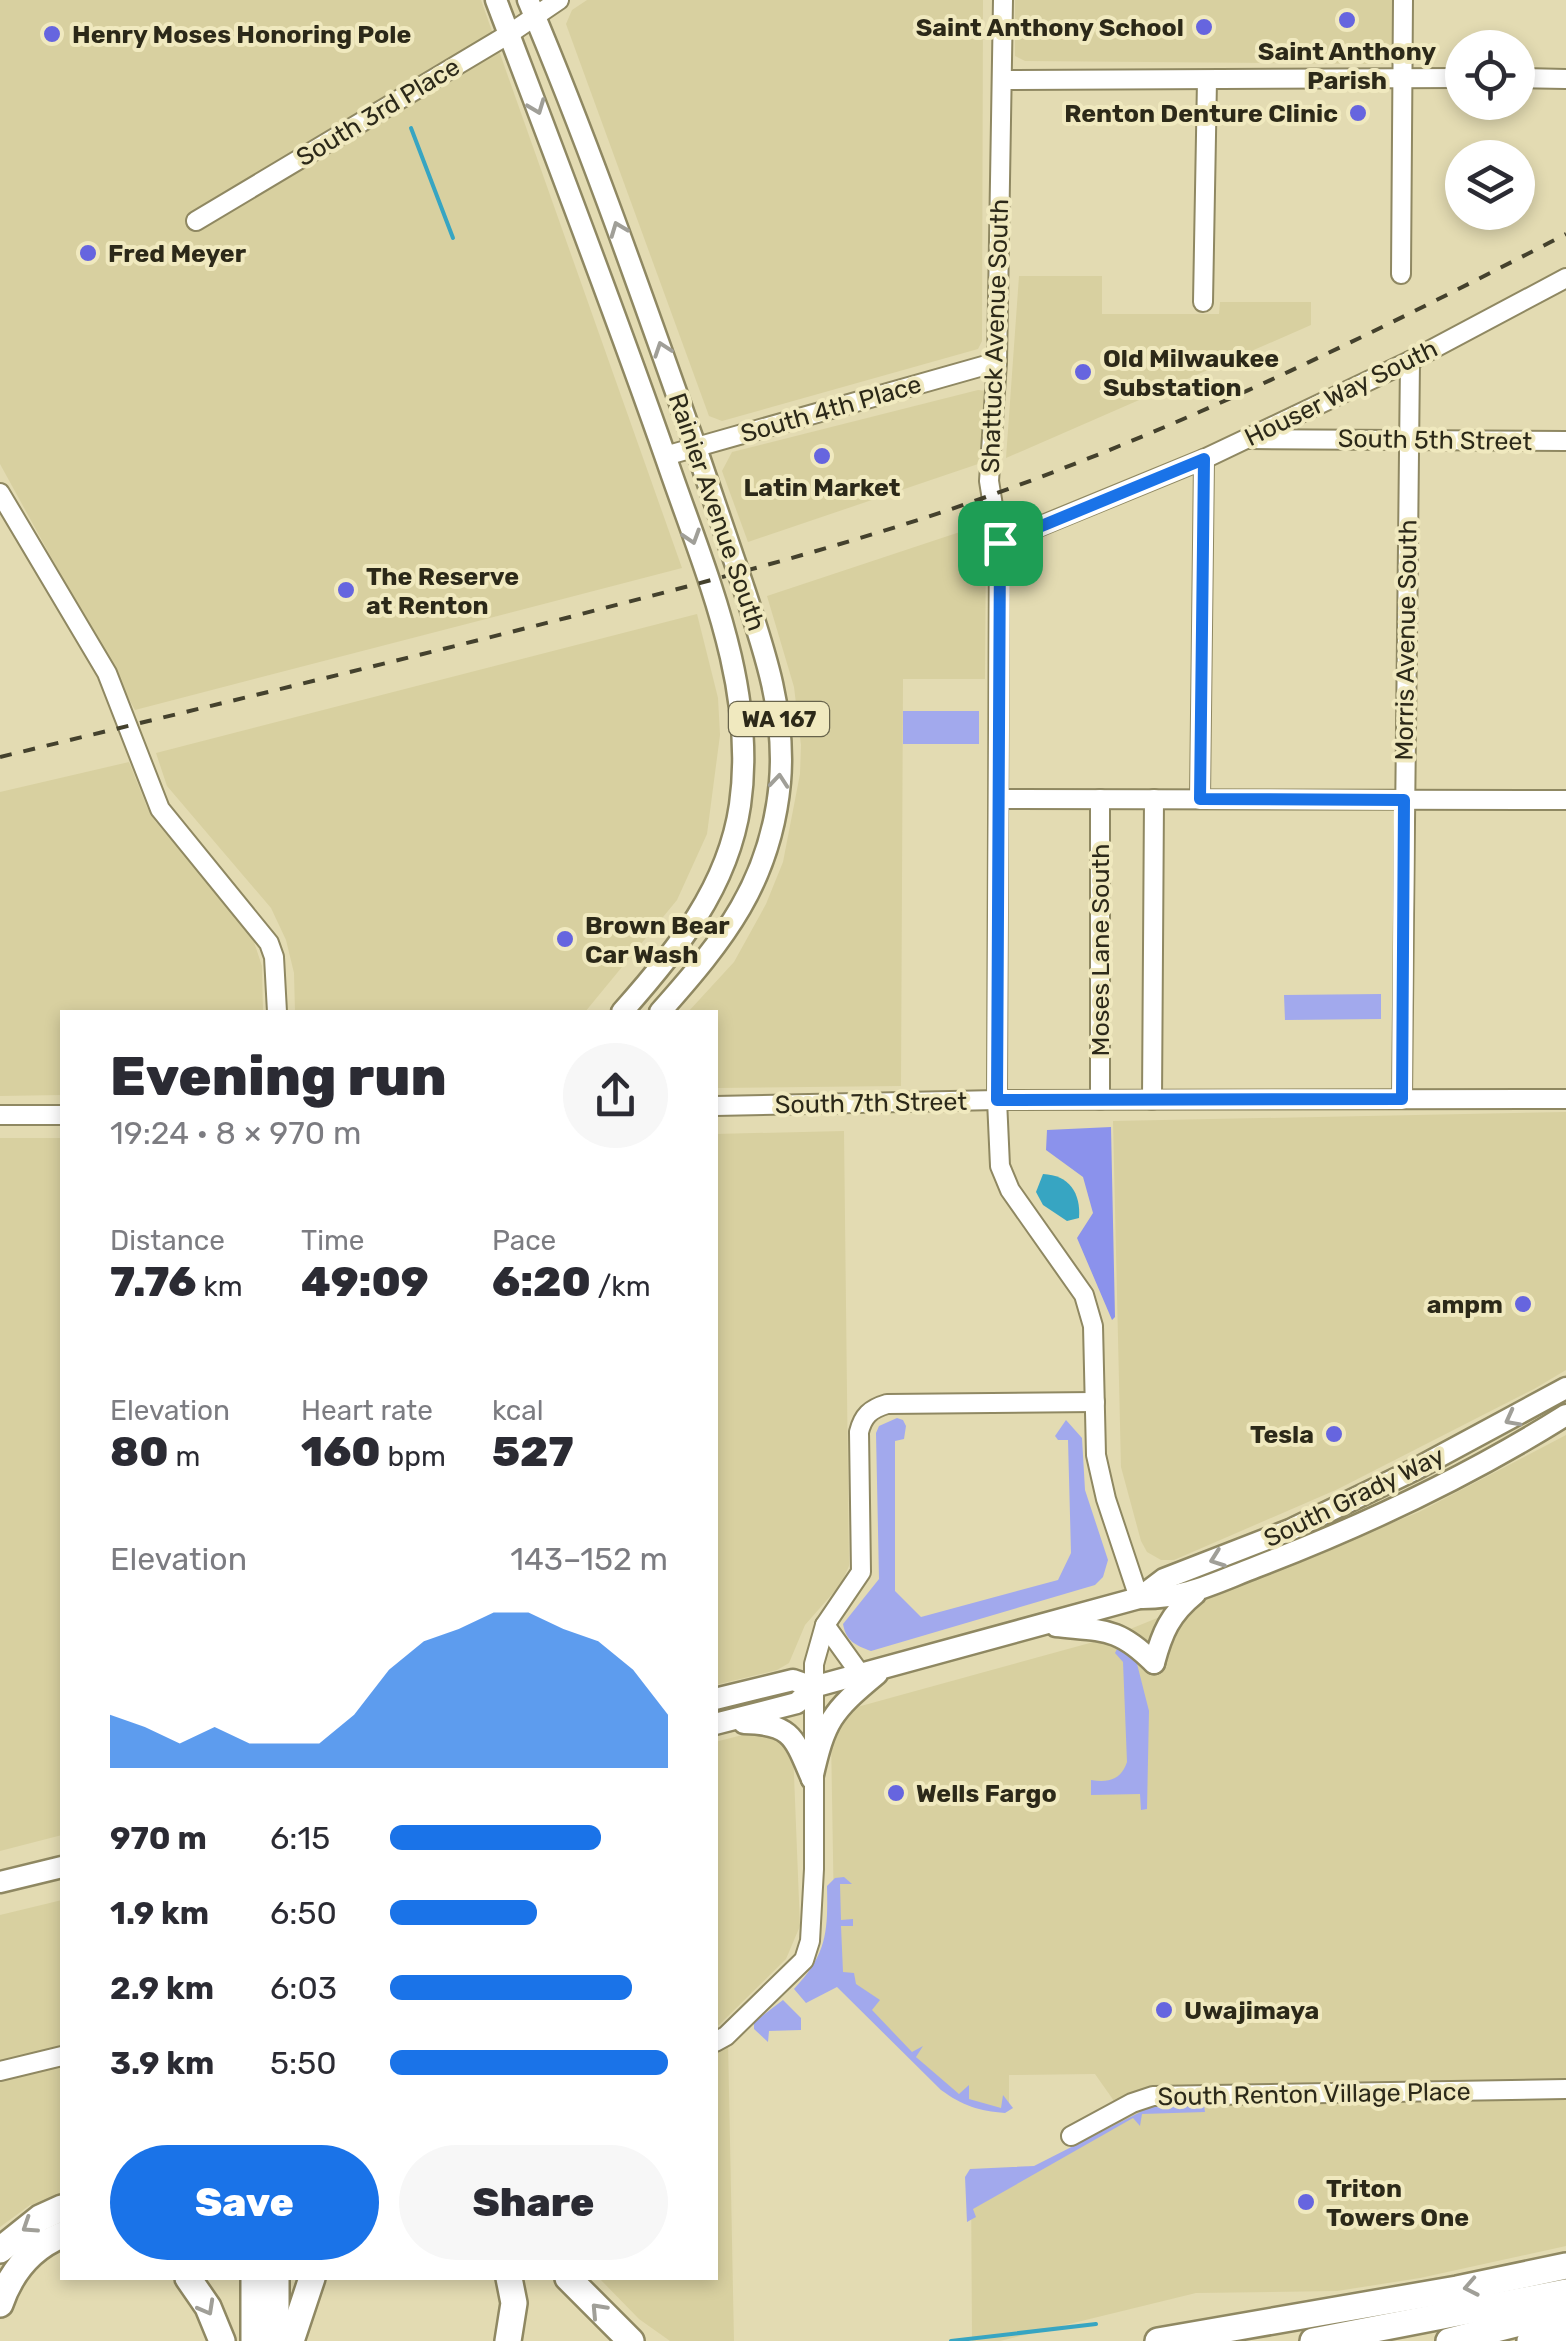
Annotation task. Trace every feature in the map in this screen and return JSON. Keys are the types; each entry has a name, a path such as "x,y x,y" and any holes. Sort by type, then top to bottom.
{"highway":[{"path":"0,2250 40,2218 60,2209"},
{"path":"0,2304 27,2256 60,2236"},
{"path":"1158,2341 1457,2290 1566,2266"},
{"path":"189,2280 208,2306 222,2341"},
{"path":"254,2280 254,2341"},
{"path":"276,2280 276,2341"},
{"path":"291,2341 311,2280"},
{"path":"508,2341 514,2303 509,2280"},
{"path":"570,2280 631,2341"},
{"path":"1313,2341 1566,2292"},
{"path":"1448,2341 1566,2311"},
{"path":"1530,2341 1566,2332"}],"main road":[{"name":"Rainier Avenue South","path":"496,0 633,359 734,662 744,724 740,805 718,882 688,932 624,1010"},
{"name":"Rainier Avenue South","path":"532,8 629,256 772,680 779,716 781,770 759,876 728,930 662,1010"},
{"path":"1558,1393 1558,1420"},
{"name":"South Grady Way","path":"1140,1598 1164,1579 1290,1530 1558,1393"},
{"name":"South Grady Way","path":"718,1723 797,1702 813,1687 1140,1598 1174,1598 1352,1527 1558,1420"},
{"path":"1401,1504 1412,1484 1453,1462 1456,1448"},
{"path":"1352,1527 1356,1513 1390,1492 1394,1479"},
{"path":"1044,1624 1115,1633 1136,1644 1154,1663 1171,1616 1205,1586"},
{"path":"812,1779 822,1734 831,1716 884,1669"},
{"name":"South Grady Way","path":"718,1698 793,1680 813,1687"},
{"path":"718,1723 782,1728 796,1741 812,1779"},
{"path":"0,1882 60,1867"}],"street":[{"name":"South 3rd Place","path":"196,221 509,34 532,8 558,0"},
{"name":"Shattuck Avenue South","path":"1003,0 997,362 989,481 1000,543 1000,1166 1010,1190 1084,1295 1093,1326 1096,1455 1106,1499 1140,1598"},
{"path":"1401,274 1403,0"},
{"path":"1004,45 1026,80"},
{"path":"1004,80 1445,78"},
{"path":"1535,78 1566,79"},
{"path":"1203,302 1207,80"},
{"name":"Houser Way South","path":"1000,543 1204,459 1410,360 1566,278"},
{"name":"Morris Avenue South","path":"1402,1099 1410,360"},
{"name":"South 4th Place","path":"665,456 997,362"},
{"name":"South 5th Street","path":"1245,439 1566,442"},
{"path":"1200,799 1204,459"},
{"path":"0,493 107,673 160,809 269,942 274,957 277,1010"},
{"path":"1000,799 1566,800"},
{"name":"Moses Lane South","path":"1100,799 1100,1100"},
{"path":"1152,1100 1154,799"},
{"name":"South 7th Street","path":"718,1106 997,1100 1563,1100"},
{"path":"0,1115 60,1115"},
{"path":"718,2040 780,1985 807,1954 813,1916 814,1659 825,1625 862,1572 862,1419 874,1408 887,1404 1095,1402"},
{"path":"825,1625 861,1675"},
{"path":"0,2071 60,2056"},
{"name":"South Renton Village Place","path":"1071,2136 1132,2102 1152,2096 1566,2089"}],"shaded area":[{"path":"0,0 481,0 682,568 135,710 0,464"},
{"path":"587,0 983,0 982,341 978,349 722,421 709,416 566,24 572,10"},
{"name":"Saint Anthony School","path":"1015,0 1394,0 1394,54 1386,64 1025,61 1015,56"},
{"path":"1019,276 1102,276 1102,314 1219,314 1220,302 1311,302 1311,325 1006,458"},
{"path":"978,390 987,391 984,462 748,542 722,471 732,452"},
{"path":"981,525 986,529 985,679 903,679 901,1086 718,1088 718,1010 690,1010 734,962 766,904 783,862 800,774 794,687 767,596"},
{"path":"697,614 718,698 720,735 707,834 677,900 587,1010 295,1010 294,973 286,940 271,908 167,786 156,753"},
{"path":"903,711 979,711 979,744 903,744"},
{"path":"129,762 155,821 253,939 262,966 263,1010 60,1010 60,1095 0,1096 0,792"},
{"path":"1381,994 1381,1019 1285,1020 1284,995"},
{"path":"1566,1112 1566,1370 1338,1489 1174,1560 1161,1560 1147,1552 1121,1467 1113,1121"},
{"path":"1111,1127 1115,1317 1112,1320 1077,1238 1093,1213 1083,1177 1046,1150 1047,1130"},
{"path":"844,1131 849,1566 841,1584 805,1625 789,1663 777,1670 718,1684 718,1134"},
{"path":"0,1138 60,1138 60,1836 0,1851"},
{"path":"1043,1174 1060,1178 1072,1187 1079,1218 1067,1221 1043,1205 1036,1192"},
{"path":"897,1418 906,1426 904,1439 895,1441 895,1591 921,1617 1058,1580 1071,1553 1068,1440 1055,1436 1066,1420 1082,1438 1085,1490 1108,1560 1103,1577 1095,1585 871,1651 852,1642 843,1624 879,1579 876,1433 879,1426"},
{"path":"1566,1435 1566,2246 1420,2278 1337,2291 1196,2293 1000,2341 972,2341 971,2174 1032,2172 1126,2118 1095,2074 1009,2075 1009,2109 981,2107 945,2086 835,1976 831,1736 850,1709 1108,1638 1419,1512"},
{"path":"1121,1641 1134,1652 1149,1711 1147,1809 1141,1810 1140,1794 1091,1795 1091,1780 1113,1779 1127,1762 1123,1662 1115,1653"},
{"path":"766,1729 793,1750 800,1926 786,1959 718,2026 718,1741"},
{"path":"844,1877 852,1884 840,1884 841,1920 853,1919 853,1926 841,1926 843,1972 854,1973 856,1984 880,2000 872,2010 912,2052 923,2046 916,2057 959,2094 969,2085 969,2099 1001,2108 1003,2095 1013,2108 1005,2113 987,2111 949,2096 837,1987 806,2003 794,1989 813,1965 823,1942 827,1886 835,1878"},
{"path":"60,1900 60,2197 30,2205 0,2227 0,1915"},
{"path":"783,2000 801,2018 801,2030 769,2031 768,2042 754,2029 754,2022"},
{"path":"718,2026 728,2041 734,2341 670,2341 639,2319 601,2280 718,2280"},
{"path":"1154,2105 1204,2105 1205,2112 1142,2114 1140,2126 1133,2118 973,2209 976,2217 967,2222 965,2177 970,2169 1034,2166"}],"waterway":[{"path":"411,128 453,238"},
{"path":"951,2341 1096,2324"}],"railway":[{"path":"0,757 667,592 817,551 966,504 1196,414 1419,309 1566,234"}],"place":[{"name":"Saint Anthony Parish","path":"1347,20"},
{"name":"Saint Anthony School","path":"1204,27"},
{"name":"Henry Moses Honoring Pole","path":"52,34"},
{"name":"Renton Denture Clinic","path":"1358,113"},
{"name":"Fred Meyer","path":"88,253"},
{"name":"Old Milwaukee Substation","path":"1083,372"},
{"name":"Latin Market","path":"822,456"},
{"name":"The Reserve at Renton","path":"346,590"},
{"name":"Brown Bear Car Wash","path":"565,939"},
{"name":"ampm","path":"1523,1304"},
{"name":"Tesla","path":"1334,1434"},
{"name":"Wells Fargo","path":"896,1793"},
{"name":"Uwajimaya","path":"1164,2010"},
{"name":"Triton Towers One","path":"1306,2202"}],"route":[{"path":"1204,459 1200,799 1404,800 1402,1099 997,1100 1000,543 1204,459"}]}
